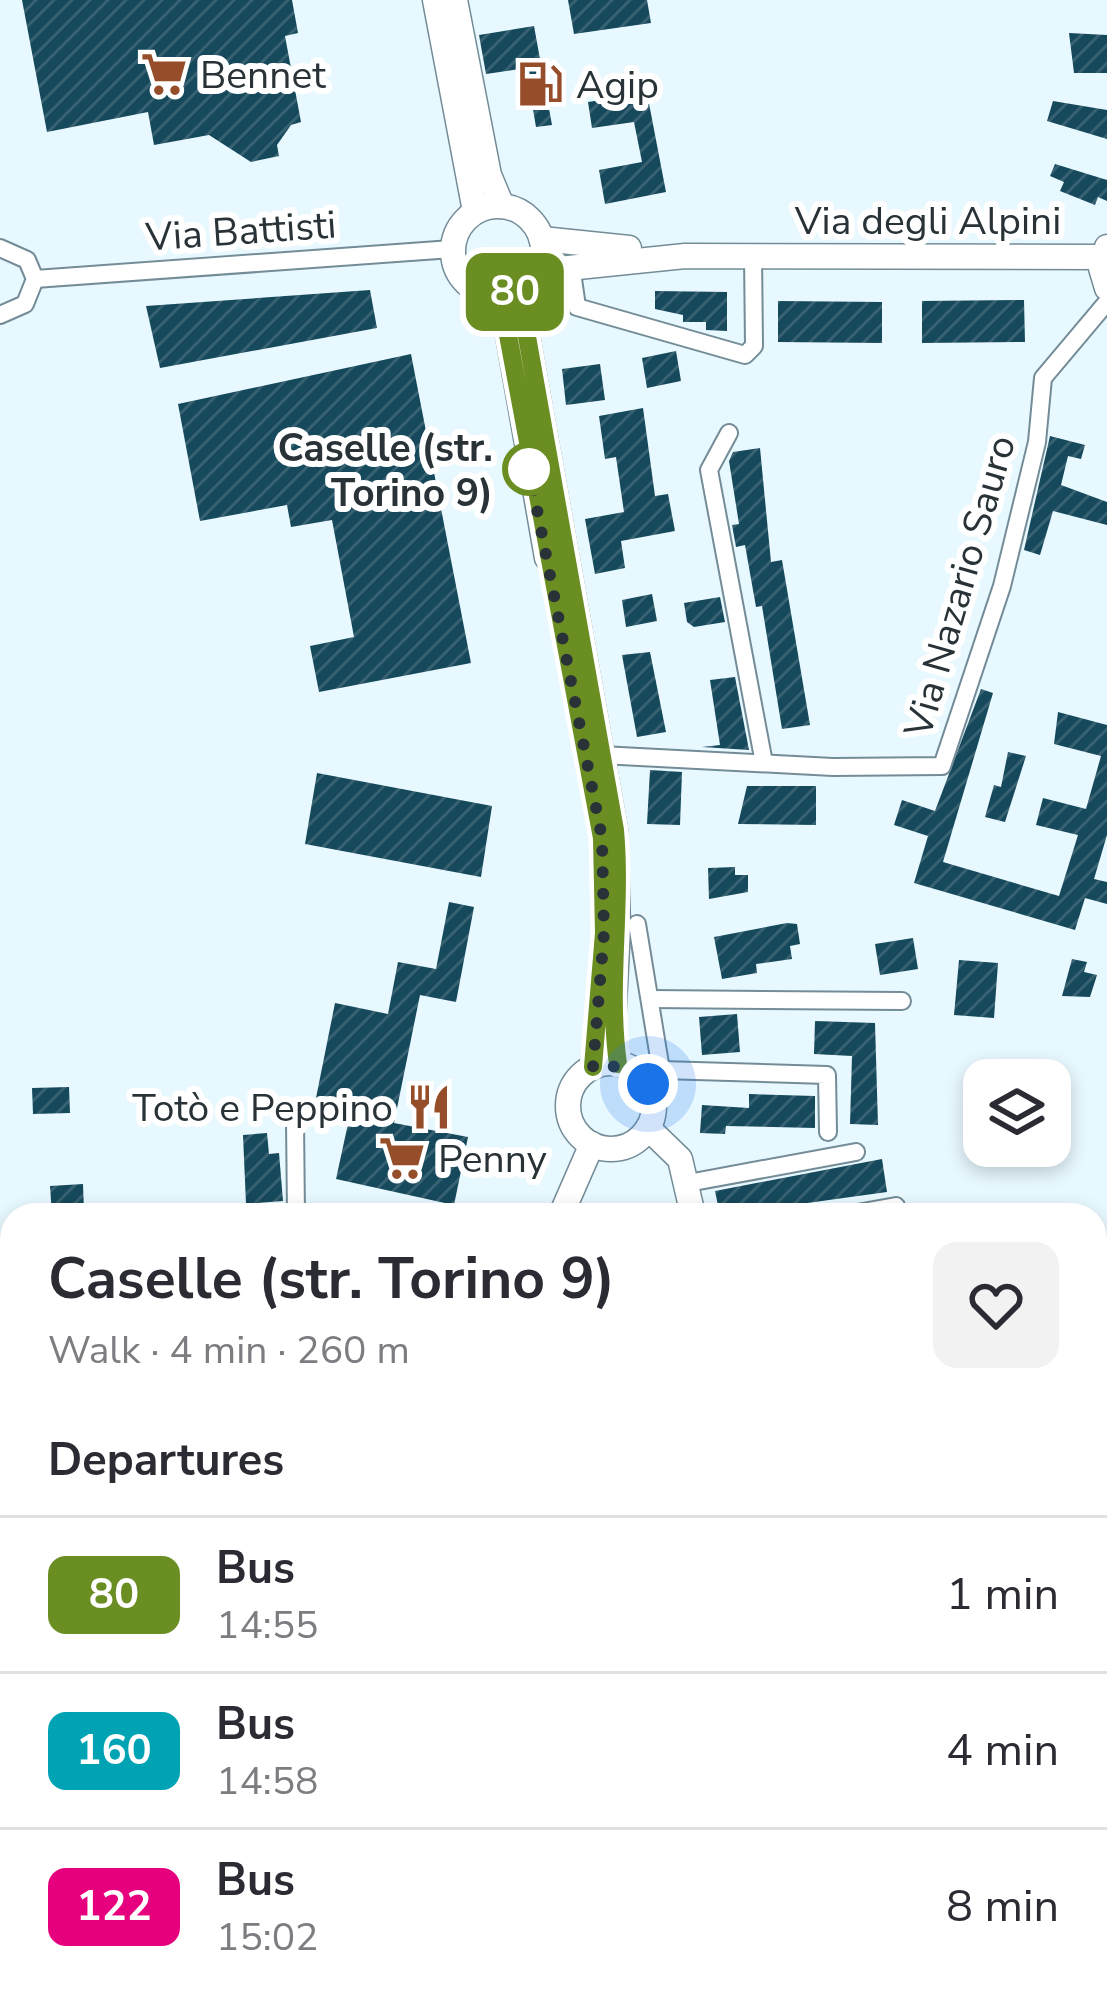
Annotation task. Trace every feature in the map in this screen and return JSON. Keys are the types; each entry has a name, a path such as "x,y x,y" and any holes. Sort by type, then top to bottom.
{"main road":[{"path":"435,0 475,212"},
{"path":"455,0 490,175 502,206"},
{"path":"544,274 494,296 468,286 452,249 463,221 475,212 502,206 523,213 542,239 544,274 526,331 619,872 613,1026 605,1065"},
{"name":"Via degli Alpini","path":"542,239 685,256"},
{"path":"1105,252 1107,288"},
{"name":"Via degli Alpini","path":"544,274 685,256 1105,252"},
{"path":"494,296 508,335 602,838 605,1065"},
{"path":"605,1065 655,1077 654,1113 648,1128 629,1145 592,1144 574,1126 569,1102 576,1082 605,1065"},
{"path":"648,1128 680,1159 691,1203"},
{"path":"566,1203 592,1144"}],"street":[{"path":"0,248 27,260 35,279 26,304 0,315"},
{"name":"Via Battisti","path":"35,279 452,249"},
{"name":"Via degli Alpini","path":"544,274 573,279 577,307 745,355 754,346 753,255"},
{"name":"Via Nazario Sauro","path":"764,763 942,766 1002,586 1037,442 1043,378 1107,302"},
{"path":"601,755 764,763 710,470 729,434"},
{"path":"637,924 650,999 655,1077 827,1075 828,1132"},
{"path":"650,999 902,1001"},
{"path":"295,1120 296,1203"},
{"path":"688,1183 856,1152"}],"building":[{"name":"Bennet","path":"22,0 292,0 298,33 285,36 301,122 291,125 277,145 279,156 251,162 209,135 154,145 148,112 47,132"},
{"path":"568,0 647,0 651,23 574,34"},
{"path":"534,26 552,125 536,127 526,68 486,74 479,35"},
{"path":"1069,33 1107,35 1107,73 1074,73"},
{"path":"647,93 666,192 605,204 599,170 642,162 634,122 592,128 588,102"},
{"path":"1053,101 1107,110 1107,139 1047,121"},
{"path":"1055,164 1107,180 1107,201 1098,197 1095,205 1060,191 1064,182 1050,176"},
{"path":"370,290 377,328 160,368 146,306"},
{"path":"655,291 727,292 727,331 706,330 706,322 683,322 683,315 655,309"},
{"path":"1024,300 1025,342 922,343 922,301"},
{"path":"778,301 882,302 882,343 778,342"},
{"path":"676,351 681,381 647,388 642,358"},
{"path":"411,354 471,663 319,692 310,646 354,637 332,520 291,527 287,505 200,521 178,404"},
{"path":"600,364 605,400 566,405 562,369"},
{"path":"643,408 655,496 668,494 675,531 621,541 625,568 595,574 585,519 624,512 616,457 605,459 599,416"},
{"path":"1050,436 1085,445 1081,459 1068,456 1061,485 1107,502 1107,525 1053,511 1040,555 1024,550"},
{"path":"760,448 771,562 782,560 810,725 782,729 762,606 756,607 745,545 736,547 732,525 739,524 729,461 733,452"},
{"path":"652,594 657,621 626,627 622,600"},
{"path":"720,597 725,622 694,627 687,622 684,603"},
{"path":"650,652 666,732 637,737 622,655"},
{"path":"735,677 749,750 702,747 720,745 710,680"},
{"path":"981,689 993,693 943,862 1059,896 1078,835 1036,825 1043,798 1086,809 1101,756 1054,744 1058,712 1107,725 1107,835 1094,879 1107,882 1107,904 1085,898 1075,930 914,883 928,836 894,825 902,800 935,811"},
{"path":"1008,752 1026,756 1005,822 985,817 994,785 1001,787"},
{"path":"650,770 682,772 680,825 647,824"},
{"path":"317,773 492,806 481,877 305,844"},
{"path":"747,786 816,786 816,825 738,824"},
{"path":"735,867 735,875 748,875 748,892 709,899 708,868"},
{"path":"449,902 474,907 456,1002 420,995 394,1123 468,1137 454,1203 336,1179 351,1110 315,1103 335,1003 388,1014 398,962 436,969"},
{"path":"797,924 800,944 790,946 792,959 756,964 757,973 722,979 714,937"},
{"path":"913,938 918,969 880,975 875,944"},
{"path":"1072,959 1087,962 1084,972 1097,975 1090,997 1062,996"},
{"path":"959,960 998,963 994,1018 954,1015"},
{"path":"737,1014 740,1052 702,1055 699,1017"},
{"path":"815,1021 875,1023 878,1125 850,1124 852,1056 814,1054"},
{"path":"69,1087 70,1113 33,1114 32,1088"},
{"path":"749,1094 815,1096 815,1128 726,1126 725,1134 700,1133 702,1105 749,1108"},
{"path":"267,1133 269,1154 279,1153 283,1201 246,1203 243,1135"},
{"path":"882,1159 887,1192 807,1203 718,1203 715,1191"},
{"path":"83,1184 84,1203 51,1203 50,1186"}],"bus line":[{"name":"80","path":"593,1067 604,933 602,838 521,427 508,335 494,296 507,296 530,284 526,331 615,830 619,899 613,1026 618,1064"}],"place":[{"name":"Bennet","path":"164,74"},
{"name":"Agip","path":"540,84"},
{"name":"Caselle (str. Torino 9)","path":"529,469"},
{"name":"Totò e Peppino","path":"429,1107"},
{"name":"Penny","path":"402,1158"}],"route":[{"path":"529,469 602,838 604,933 593,1067 627,1066 648,1084"}]}
